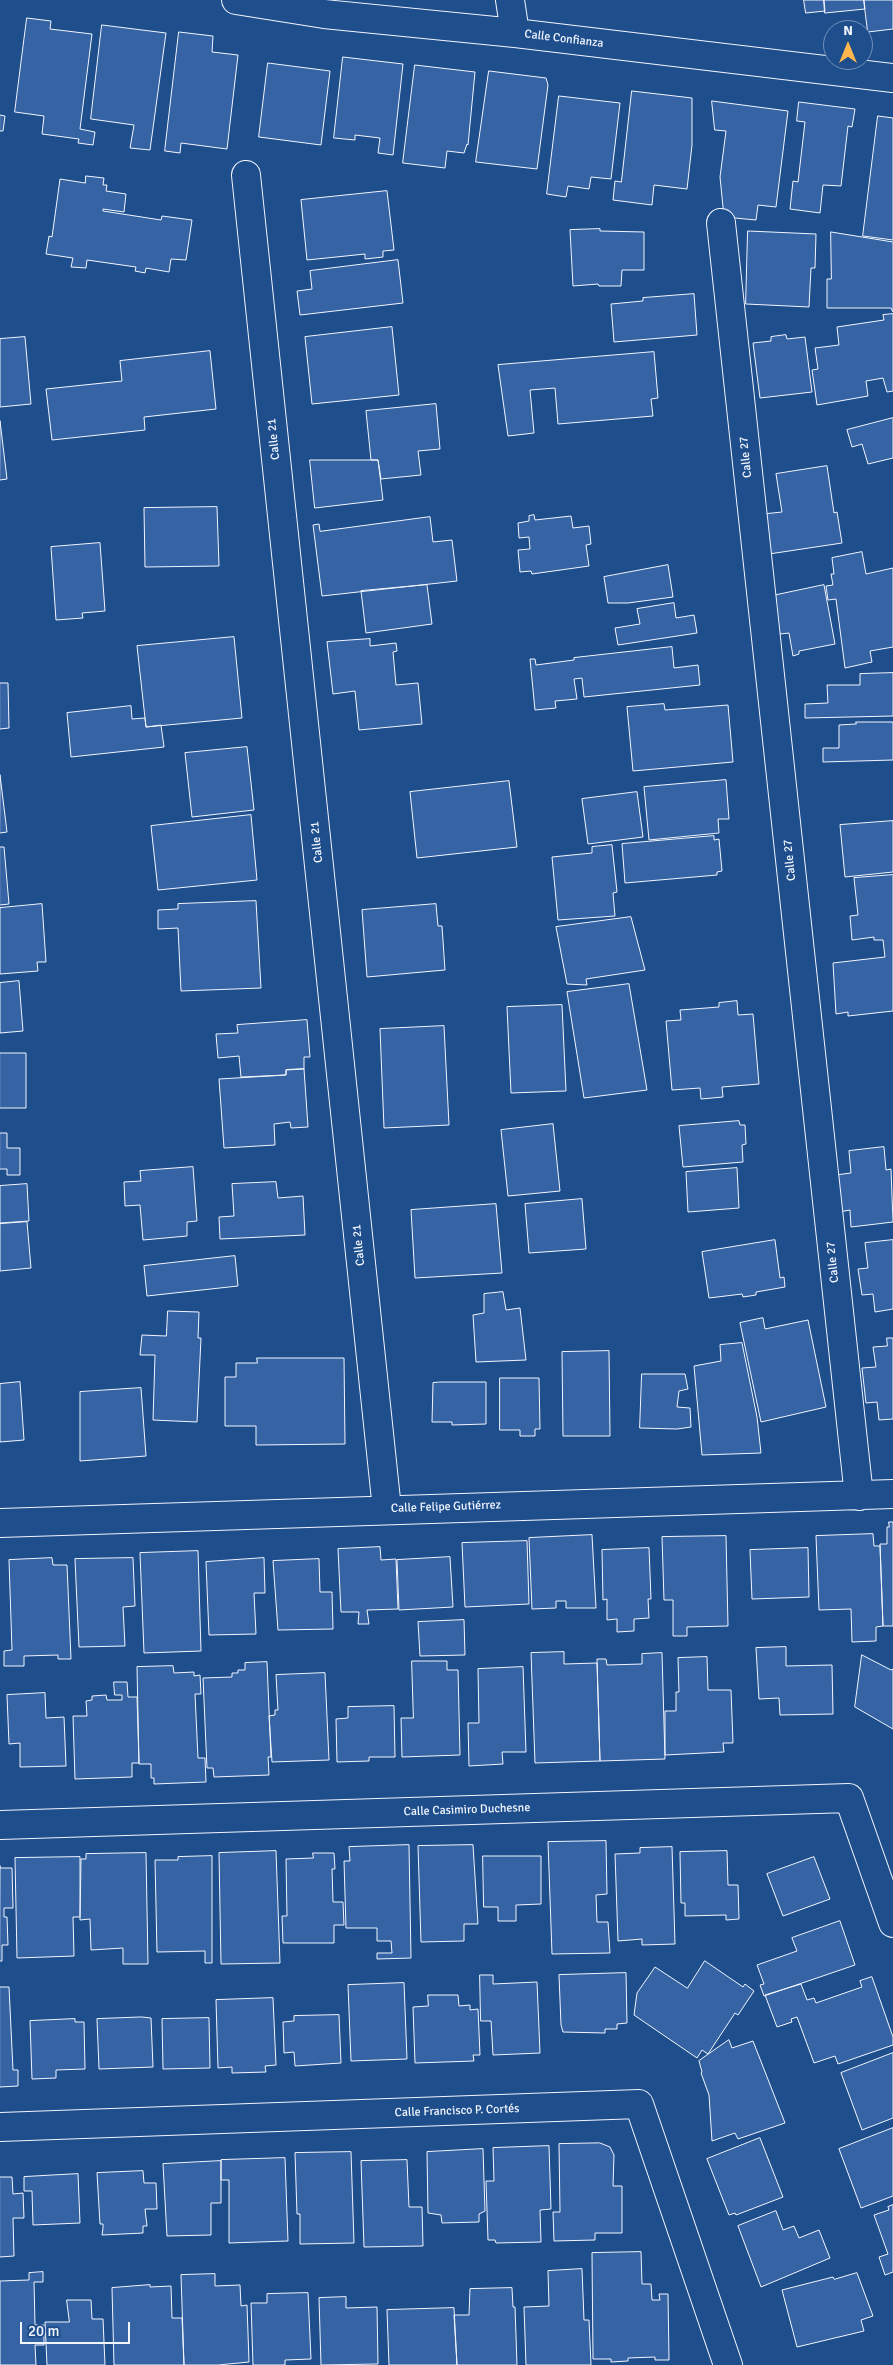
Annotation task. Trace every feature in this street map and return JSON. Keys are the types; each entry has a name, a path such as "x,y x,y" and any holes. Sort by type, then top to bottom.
{"street":[{"name":"Calle Confianza","path":"236,0 324,14 893,78"},
{"path":"510,0 515,34"},
{"name":"Calle 21","path":"246,175 387,1509"},
{"name":"Calle 27","path":"721,224 859,1496"},
{"name":"Calle Felipe Gutiérrez","path":"0,1523 893,1494"},
{"name":"Calle Casimiro Duchesne","path":"0,1825 849,1798 893,1923"},
{"name":"Calle Francisco P. Cortés","path":"0,2127 639,2104 728,2365"}],"building":[{"path":"804,0 824,0 825,11 806,13"},
{"path":"824,0 864,0 865,9 825,13"},
{"path":"864,0 893,0 893,29 873,31 873,20 866,20"},
{"path":"27,18 51,21 50,29 92,34 80,129 95,132 93,145 78,143 79,139 42,134 44,116 15,112"},
{"path":"102,25 166,33 150,150 130,148 134,125 91,119"},
{"path":"179,32 213,36 212,52 238,55 227,149 181,143 180,153 165,151"},
{"path":"343,57 403,64 393,155 378,153 380,138 355,135 355,140 334,138"},
{"path":"268,63 330,71 321,145 259,137"},
{"path":"415,65 475,72 468,145 464,153 447,151 445,168 403,163"},
{"path":"489,71 546,78 548,85 537,169 476,162"},
{"path":"632,91 692,98 692,145 687,189 654,185 652,205 613,200 615,181 621,182"},
{"path":"559,96 620,103 611,179 591,177 589,189 568,186 566,197 547,194"},
{"path":"712,101 788,111 776,207 758,205 756,220 724,217 720,177 726,131 715,130"},
{"path":"799,102 855,109 852,127 848,126 841,186 823,185 820,213 790,209 793,181 798,182 805,122 797,121"},
{"path":"0,115 5,116 3,131 0,131"},
{"path":"878,116 893,118 893,240 863,236"},
{"path":"86,176 104,178 103,185 107,185 106,191 126,194 124,212 103,209 103,211 161,220 162,216 192,220 186,260 171,259 169,272 146,268 145,273 135,271 136,267 87,260 86,268 71,267 73,258 46,254 49,236 52,237 60,179 85,183"},
{"path":"387,191 394,250 383,251 383,257 365,259 365,254 307,260 301,200"},
{"path":"600,229 600,231 644,232 644,270 622,270 621,286 599,286 598,284 573,286 570,230"},
{"path":"748,231 816,234 815,268 811,268 809,307 746,304"},
{"path":"831,232 893,242 893,312 891,308 827,308 827,279 831,279"},
{"path":"398,260 403,303 300,315 297,291 312,289 310,271"},
{"path":"694,294 697,335 614,342 611,304 643,301 643,298"},
{"path":"893,314 893,391 887,392 883,378 866,381 868,396 817,405 812,370 818,369 815,348 839,345 837,327 884,320 883,315"},
{"path":"392,327 399,395 312,404 305,337"},
{"path":"786,335 787,339 805,337 812,392 760,398 753,343 771,341 771,337"},
{"path":"25,337 31,404 0,407 0,339"},
{"path":"210,351 216,409 144,417 145,430 52,440 46,389 122,381 120,361"},
{"path":"654,352 658,398 651,399 653,416 558,424 555,388 530,390 534,433 508,436 498,365"},
{"path":"436,404 440,449 418,451 421,475 381,479 378,460 371,460 366,411"},
{"path":"893,418 893,458 868,464 862,444 852,447 847,430"},
{"path":"0,421 7,479 0,480"},
{"path":"310,460 378,460 383,500 315,508"},
{"path":"827,466 834,513 837,512 842,543 769,554 763,514 782,512 776,474"},
{"path":"217,507 219,566 145,567 144,508"},
{"path":"534,515 535,520 571,516 573,528 589,526 591,544 586,545 589,566 532,574 531,571 520,572 518,550 530,549 529,537 519,538 518,523 529,521 529,516"},
{"path":"430,517 433,542 452,540 457,581 322,596 313,525 319,524 320,531"},
{"path":"100,543 105,611 82,613 83,618 56,620 51,547"},
{"path":"862,552 866,574 893,568 893,647 870,651 872,662 845,668 836,599 828,600 826,586 833,585 831,574 834,574 832,558"},
{"path":"668,565 673,597 628,603 608,603 604,577"},
{"path":"427,585 432,624 366,633 361,591"},
{"path":"824,585 835,644 799,651 799,654 793,656 789,633 780,634 772,596"},
{"path":"674,603 676,618 694,615 697,633 618,645 615,628 640,624 637,609"},
{"path":"234,637 242,718 146,727 137,646"},
{"path":"370,639 370,646 396,643 397,651 393,652 396,685 418,683 422,724 359,730 355,691 333,694 327,642"},
{"path":"672,647 674,668 698,665 700,685 584,697 582,678 574,679 577,699 555,701 556,708 535,710 530,659 535,659 536,665 574,660 574,658"},
{"path":"893,673 893,716 805,718 805,704 828,703 827,685 860,685 860,674"},
{"path":"0,683 8,683 9,728 0,729"},
{"path":"664,704 665,710 728,705 733,762 633,771 627,707"},
{"path":"131,706 132,719 145,718 146,727 161,725 164,747 71,757 67,713"},
{"path":"856,722 893,722 893,760 823,762 823,748 839,748 839,725 856,724"},
{"path":"247,747 254,810 192,817 185,753"},
{"path":"0,775 7,832 0,833"},
{"path":"726,780 729,819 718,819 719,833 649,840 644,787"},
{"path":"509,781 517,847 417,858 410,792"},
{"path":"637,792 643,837 588,844 582,799"},
{"path":"251,815 257,880 158,890 151,826"},
{"path":"893,821 893,872 845,877 840,825"},
{"path":"714,836 714,840 719,839 722,871 717,872 717,875 625,883 622,844"},
{"path":"612,845 617,892 613,893 615,916 558,920 552,857 592,853 592,847"},
{"path":"0,847 4,847 9,904 0,905"},
{"path":"893,875 893,1011 848,1016 848,1012 836,1014 833,963 885,957 883,940 874,940 874,937 852,940 850,916 858,915 854,878"},
{"path":"256,901 261,988 181,991 178,928 158,929 158,910 178,909 178,904"},
{"path":"42,904 46,962 37,962 38,971 0,974 0,908"},
{"path":"436,904 438,926 442,926 445,970 367,977 362,910"},
{"path":"631,917 645,970 586,979 587,985 567,984 556,927"},
{"path":"19,981 23,1031 0,1033 0,983"},
{"path":"629,984 647,1090 584,1098 567,992"},
{"path":"737,1001 738,1015 753,1014 759,1084 722,1087 723,1097 701,1099 700,1088 672,1090 666,1021 681,1020 680,1010 719,1007 719,1003"},
{"path":"562,1005 566,1091 511,1093 507,1007"},
{"path":"307,1020 310,1057 304,1057 304,1069 286,1070 286,1075 241,1077 239,1056 218,1058 216,1034 238,1033 237,1025"},
{"path":"444,1026 449,1125 384,1128 380,1029"},
{"path":"0,1053 26,1053 26,1108 0,1108"},
{"path":"304,1069 308,1127 291,1128 290,1122 274,1124 275,1145 224,1148 219,1079 286,1075 286,1070"},
{"path":"739,1121 740,1125 745,1125 746,1144 742,1145 743,1162 683,1167 679,1126"},
{"path":"553,1124 560,1191 508,1196 501,1130"},
{"path":"0,1133 7,1133 7,1148 20,1148 20,1175 7,1175 7,1169 0,1169"},
{"path":"884,1147 886,1170 891,1169 893,1222 851,1227 850,1210 839,1212 835,1175 851,1173 849,1151"},
{"path":"193,1167 197,1221 187,1222 187,1236 143,1240 140,1205 125,1206 124,1182 141,1181 140,1171"},
{"path":"737,1168 739,1208 688,1212 686,1172"},
{"path":"276,1182 278,1198 303,1196 305,1235 220,1239 219,1217 234,1216 232,1184"},
{"path":"27,1184 29,1221 0,1223 0,1186"},
{"path":"582,1199 586,1249 529,1253 525,1204"},
{"path":"496,1204 502,1273 415,1278 411,1210"},
{"path":"27,1222 31,1268 0,1271 0,1224"},
{"path":"775,1240 780,1278 784,1277 785,1287 756,1292 756,1295 743,1297 742,1294 709,1298 702,1252"},
{"path":"893,1240 893,1309 875,1312 873,1294 862,1295 858,1269 868,1268 865,1243"},
{"path":"235,1256 238,1286 147,1296 144,1266"},
{"path":"503,1292 506,1310 520,1308 526,1360 476,1362 473,1315 484,1313 484,1294"},
{"path":"168,1311 199,1312 198,1338 201,1338 197,1422 153,1420 155,1355 140,1355 142,1335 166,1336"},
{"path":"763,1318 765,1329 808,1320 826,1407 761,1422 740,1323"},
{"path":"887,1338 893,1338 893,1419 879,1420 877,1402 866,1403 862,1368 876,1367 873,1347 887,1346"},
{"path":"742,1343 757,1417 761,1453 702,1455 694,1366 721,1361 720,1345"},
{"path":"609,1351 610,1436 563,1436 562,1352"},
{"path":"257,1358 344,1358 345,1444 256,1445 256,1426 225,1426 225,1377 236,1377 236,1363 257,1363"},
{"path":"642,1374 685,1374 688,1389 679,1391 677,1407 690,1408 691,1427 677,1429 640,1428"},
{"path":"500,1378 539,1378 540,1429 535,1429 535,1436 520,1436 520,1430 500,1430"},
{"path":"20,1382 24,1440 0,1442 0,1384"},
{"path":"486,1382 486,1424 452,1425 452,1422 432,1422 433,1383"},
{"path":"141,1388 146,1456 80,1461 80,1392"},
{"path":"889,1522 893,1522 893,1626 883,1626 880,1544 887,1544 887,1527 889,1527"},
{"path":"873,1534 874,1546 880,1546 883,1626 876,1627 876,1641 852,1642 851,1609 819,1610 816,1536"},
{"path":"592,1535 596,1608 566,1608 566,1601 556,1601 556,1608 532,1609 529,1538"},
{"path":"726,1536 728,1626 687,1627 687,1636 673,1636 673,1600 664,1600 662,1537"},
{"path":"527,1541 529,1604 465,1607 462,1543"},
{"path":"380,1547 381,1560 396,1559 398,1609 367,1610 369,1624 358,1624 359,1612 341,1612 338,1549"},
{"path":"649,1548 651,1599 648,1599 649,1618 634,1619 634,1631 617,1632 617,1619 607,1620 607,1599 603,1600 602,1550"},
{"path":"808,1548 809,1597 752,1599 750,1550"},
{"path":"198,1551 201,1651 144,1653 140,1553"},
{"path":"450,1557 453,1607 399,1610 397,1560"},
{"path":"52,1558 53,1565 67,1565 71,1659 58,1659 58,1655 24,1656 24,1666 4,1666 4,1651 12,1650 9,1560"},
{"path":"133,1558 135,1606 123,1607 125,1646 79,1647 75,1559"},
{"path":"264,1558 265,1593 254,1593 256,1634 209,1635 206,1562"},
{"path":"319,1559 320,1592 332,1592 333,1629 278,1630 273,1561"},
{"path":"464,1620 465,1655 420,1656 418,1622"},
{"path":"786,1647 786,1666 832,1665 833,1714 780,1715 779,1698 759,1699 756,1648"},
{"path":"564,1652 564,1664 597,1663 600,1761 535,1763 531,1653"},
{"path":"662,1653 665,1759 600,1761 597,1659 606,1659 607,1665 642,1664 642,1654"},
{"path":"862,1655 891,1670 893,1669 893,1729 855,1707"},
{"path":"707,1657 708,1690 731,1690 733,1743 723,1743 724,1752 665,1755 665,1711 676,1711 676,1692 679,1692 678,1658"},
{"path":"412,1661 447,1661 447,1670 458,1670 460,1755 402,1757 401,1718 413,1718"},
{"path":"267,1662 271,1757 268,1757 269,1775 214,1777 213,1768 207,1768 203,1678 232,1677 232,1673 238,1673 238,1670 245,1670 245,1663"},
{"path":"173,1666 174,1673 194,1672 194,1676 200,1675 201,1694 195,1694 198,1758 205,1758 206,1782 154,1784 154,1778 151,1778 151,1764 139,1764 137,1667"},
{"path":"523,1667 526,1752 502,1752 503,1764 469,1766 468,1723 479,1723 478,1669"},
{"path":"325,1673 329,1760 272,1762 269,1716 275,1715 275,1710 278,1710 276,1675"},
{"path":"114,1682 127,1682 128,1697 137,1697 139,1763 132,1763 132,1777 75,1779 73,1716 87,1716 86,1701 92,1700 92,1696 106,1695 107,1700 122,1700 122,1695 115,1695"},
{"path":"45,1693 46,1718 64,1717 66,1766 20,1767 20,1743 9,1744 7,1695"},
{"path":"394,1706 395,1757 369,1757 369,1761 337,1762 336,1719 348,1718 348,1707"},
{"path":"606,1841 607,1894 596,1895 597,1922 608,1922 610,1953 552,1954 548,1842"},
{"path":"409,1845 411,1958 377,1959 377,1953 392,1953 391,1941 377,1941 377,1928 346,1928 344,1861 350,1861 349,1847"},
{"path":"473,1845 478,1924 464,1924 464,1941 421,1942 418,1846"},
{"path":"672,1847 675,1944 642,1945 642,1939 618,1941 615,1854 640,1853 640,1848"},
{"path":"276,1851 280,1963 221,1964 219,1853"},
{"path":"727,1851 728,1885 738,1885 739,1919 726,1920 726,1915 685,1916 685,1903 681,1903 680,1852"},
{"path":"146,1853 148,1964 123,1964 123,1948 91,1950 90,1919 80,1920 81,1859 86,1859 86,1854"},
{"path":"313,1853 334,1853 335,1869 332,1869 333,1902 343,1902 344,1925 334,1925 334,1943 283,1943 282,1916 287,1916 286,1859 313,1858"},
{"path":"212,1856 212,1963 205,1963 205,1951 157,1952 155,1860 178,1860 178,1857"},
{"path":"483,1856 541,1856 541,1904 516,1905 516,1921 498,1921 498,1907 484,1907"},
{"path":"80,1857 80,1917 73,1917 74,1956 17,1958 15,1858"},
{"path":"814,1857 830,1899 783,1916 767,1874"},
{"path":"0,1868 12,1868 13,1908 4,1908 4,1917 7,1917 8,1945 2,1945 2,1961 0,1961"},
{"path":"840,1921 855,1965 764,1996 760,1985 764,1984 757,1965 797,1951 792,1938"},
{"path":"705,1961 743,1987 745,1984 754,1991 738,2015 735,2013 708,2054 702,2050 697,2058 634,2015 637,1993 655,1967 687,1988"},
{"path":"626,1973 627,2023 617,2024 617,2029 605,2029 605,2033 563,2032 561,2025 559,1975"},
{"path":"480,1975 493,1975 493,1984 537,1982 540,2053 493,2055 491,2021 481,2021"},
{"path":"872,1977 893,2037 893,2045 838,2064 835,2056 814,2063 797,2017 791,2019 792,2022 777,2027 765,1995 801,1984 807,2000 814,1998 816,2003 862,1987 860,1981"},
{"path":"404,1983 407,2059 351,2061 348,1985"},
{"path":"0,1987 9,1987 13,2070 18,2070 18,2086 0,2087"},
{"path":"428,1995 458,1995 459,2006 470,2005 470,2010 478,2009 480,2055 473,2055 474,2061 415,2063 413,2007 428,2006"},
{"path":"273,1998 276,2065 265,2066 266,2072 232,2073 232,2067 218,2068 216,2000"},
{"path":"339,2015 341,2063 295,2066 294,2052 284,2053 283,2022 294,2021 294,2016"},
{"path":"151,2018 153,2067 99,2069 97,2019"},
{"path":"209,2018 210,2068 163,2069 162,2019"},
{"path":"75,2019 75,2022 84,2022 85,2069 56,2070 56,2078 32,2079 30,2021"},
{"path":"729,2040 732,2048 753,2041 785,2123 738,2139 735,2133 712,2141 709,2095 699,2061"},
{"path":"893,2053 893,2118 862,2130 841,2073"},
{"path":"893,2128 893,2196 861,2208 839,2149"},
{"path":"760,2138 783,2197 736,2215 735,2213 729,2215 707,2159"},
{"path":"600,2143 610,2147 614,2155 613,2186 622,2186 622,2233 595,2233 595,2240 554,2241 553,2212 560,2212 559,2144"},
{"path":"549,2146 551,2209 540,2210 541,2242 496,2243 495,2240 488,2240 486,2181 494,2181 493,2148"},
{"path":"483,2149 485,2211 479,2214 479,2222 442,2223 441,2215 428,2213 427,2152"},
{"path":"351,2152 354,2243 300,2244 300,2214 297,2214 295,2153"},
{"path":"285,2158 288,2241 229,2243 229,2180 221,2180 221,2160"},
{"path":"407,2160 409,2207 422,2207 423,2246 364,2247 361,2161"},
{"path":"221,2161 221,2203 211,2203 211,2235 167,2236 163,2164"},
{"path":"143,2171 144,2183 156,2183 157,2209 145,2209 147,2226 143,2226 143,2233 102,2235 103,2224 100,2224 97,2173"},
{"path":"78,2174 80,2223 33,2225 32,2191 24,2191 24,2177"},
{"path":"0,2177 12,2177 13,2194 23,2193 24,2218 13,2218 14,2256 0,2257"},
{"path":"893,2205 893,2272 885,2275 879,2257 888,2254 874,2215 889,2210 888,2207"},
{"path":"776,2211 783,2230 794,2226 799,2238 819,2230 830,2258 761,2287 738,2226"},
{"path":"641,2252 642,2284 651,2284 652,2300 660,2300 659,2294 668,2294 669,2360 655,2360 655,2357 628,2358 628,2361 611,2362 611,2359 593,2359 592,2253"},
{"path":"582,2269 584,2320 589,2320 591,2365 526,2365 524,2307 549,2306 548,2271"},
{"path":"43,2272 43,2282 34,2282 35,2325 44,2325 44,2345 35,2345 36,2365 0,2365 0,2281 29,2280 29,2273"},
{"path":"857,2273 873,2316 861,2320 864,2331 797,2347 782,2290"},
{"path":"215,2274 215,2286 240,2285 241,2306 247,2305 249,2362 218,2365 184,2365 181,2275"},
{"path":"150,2285 150,2287 171,2286 172,2318 182,2318 184,2365 114,2365 112,2288"},
{"path":"512,2288 513,2307 515,2307 517,2365 457,2365 454,2315 469,2315 470,2289"},
{"path":"308,2293 311,2359 285,2360 285,2365 253,2365 251,2303 267,2303 267,2294"},
{"path":"346,2297 346,2308 377,2307 378,2364 321,2365 319,2298"},
{"path":"67,2300 91,2300 92,2319 103,2319 105,2365 47,2365 45,2322 69,2322"},
{"path":"454,2308 457,2365 389,2365 387,2310"}]}
